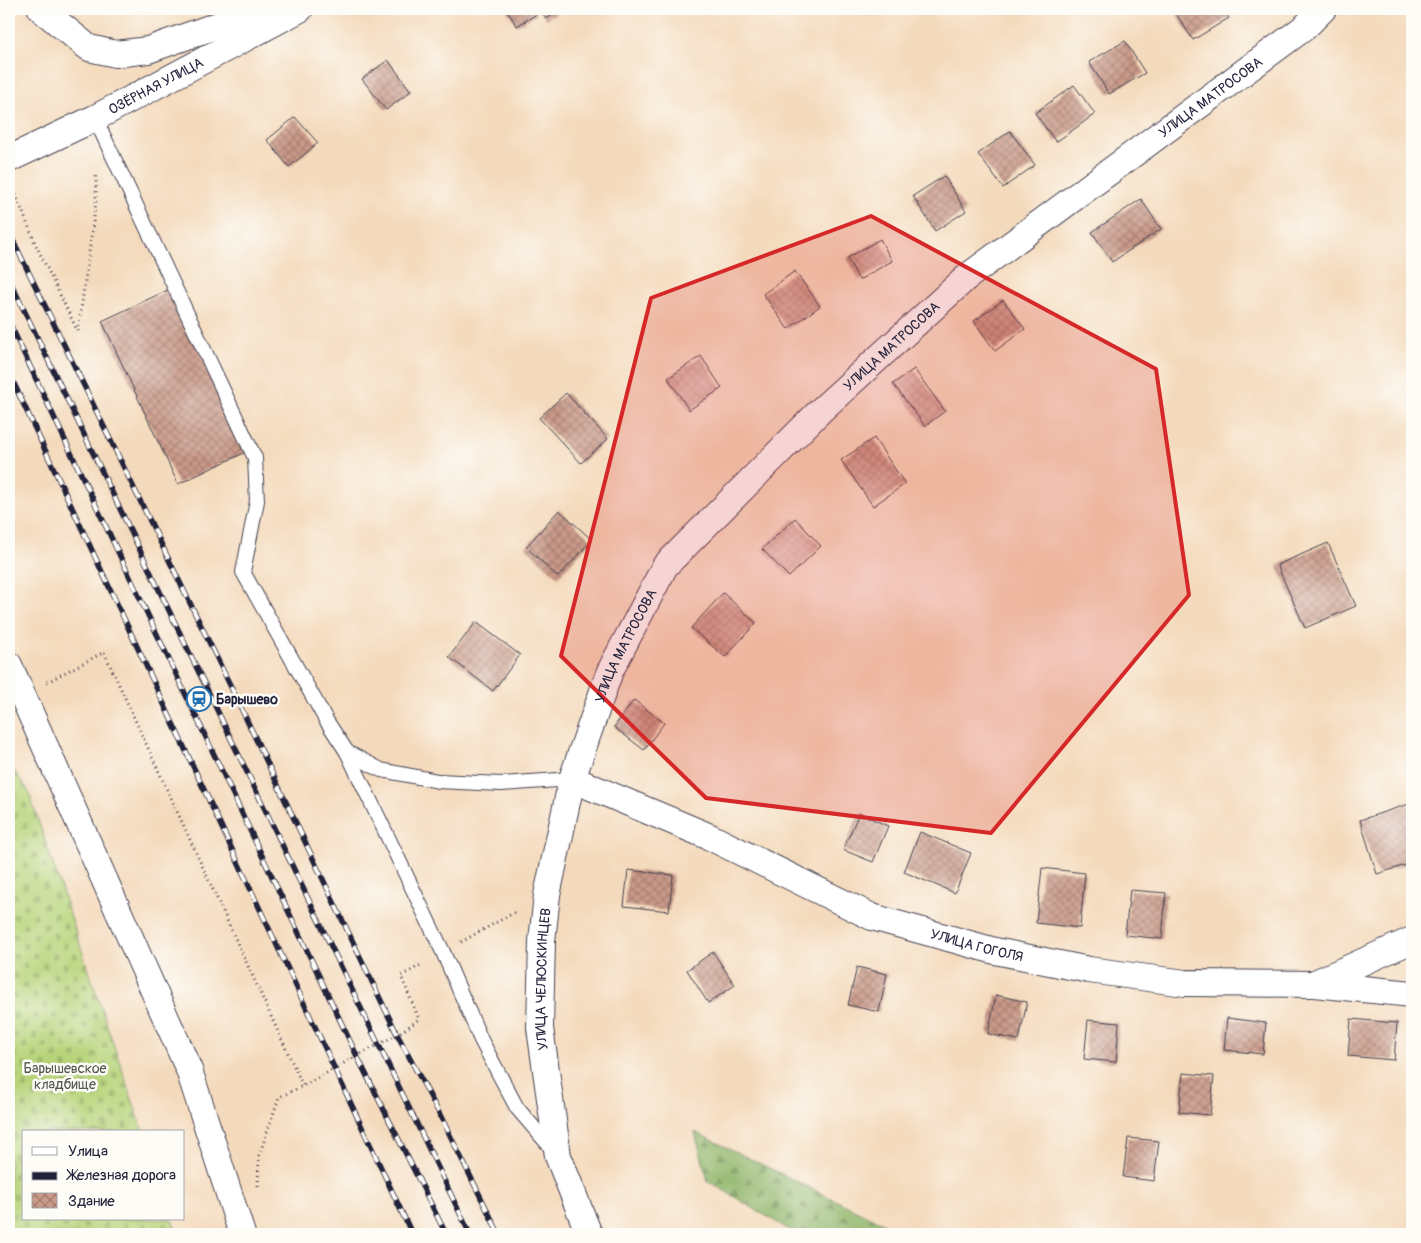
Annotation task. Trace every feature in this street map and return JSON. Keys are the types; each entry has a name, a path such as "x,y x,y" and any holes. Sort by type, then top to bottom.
{"street":[{"path":"41,9 89,48 116,54 148,50 232,20 275,21"},
{"name":"ОЗЁРНАЯ УЛИЦА","path":"9,159 95,118 300,9"},
{"name":"УЛИЦА МАТРОСОВА","path":"572,779 610,671 665,566 820,411 967,277 1305,27 1322,9"},
{"path":"9,665 189,1070 242,1234"},
{"name":"УЛИЦА ЧЕЛЮСКИНЦЕВ","path":"572,779 547,895 542,941 540,1028 558,1156 589,1234"},
{"name":"УЛИЦА ГОГОЛЯ","path":"572,779 710,837 872,917 995,951 1089,970 1185,983 1314,984 1412,994"},
{"path":"1314,984 1412,940"}],"lane":[{"path":"95,118 255,458 257,500 243,572 326,720 347,752 443,952 482,1040 517,1108 558,1156"},
{"path":"347,752 381,770 438,782 501,784 572,779"}],"path":[{"path":"9,178 35,243 78,331 96,202 96,174"},
{"path":"23,694 104,652 303,1086"},
{"path":"258,1193 259,1156 279,1097 303,1086 407,1028 418,1019 401,976 547,895"}],"highlighted area":[{"path":"871,216 1156,369 1189,595 991,833 706,798 561,656 651,298"}],"green space":[{"name":"Барышевское кладбище","path":"9,764 28,790 142,1130 22,1130 22,1220 172,1220 177,1234 9,1234"},
{"path":"695,1132 905,1234 796,1234 708,1181"}],"building":[{"path":"506,9 533,9 537,14 517,26"},
{"path":"540,9 564,9 546,19"},
{"path":"1173,9 1223,9 1229,18 1193,40"},
{"path":"1125,41 1145,73 1109,94 1089,62"},
{"path":"388,60 411,91 386,110 362,79"},
{"path":"1074,85 1095,114 1056,142 1035,113"},
{"path":"295,117 318,143 289,167 267,140"},
{"path":"1010,131 1035,165 1003,188 978,154"},
{"path":"944,176 966,211 935,231 913,196"},
{"path":"1141,199 1161,229 1112,262 1092,232"},
{"path":"880,239 892,261 859,280 847,258"},
{"path":"795,271 820,306 788,329 763,294"},
{"path":"172,288 248,451 178,484 102,321"},
{"path":"1003,300 1025,329 995,351 974,321"},
{"path":"701,356 722,388 689,410 668,378"},
{"path":"914,369 945,411 925,426 893,384"},
{"path":"566,393 608,439 581,463 539,418"},
{"path":"874,438 905,484 873,506 841,460"},
{"path":"559,510 592,540 558,577 526,547"},
{"path":"795,518 821,546 789,577 762,549"},
{"path":"1328,543 1356,606 1305,628 1277,565"},
{"path":"723,593 756,623 725,657 691,628"},
{"path":"476,622 520,655 493,691 449,657"},
{"path":"634,700 664,723 644,750 614,727"},
{"path":"1412,803 1412,863 1377,874 1360,820"},
{"path":"859,813 888,826 873,862 843,850"},
{"path":"920,832 971,853 955,893 904,872"},
{"path":"1042,868 1085,873 1080,928 1036,923"},
{"path":"628,870 673,875 669,911 624,906"},
{"path":"1130,890 1166,893 1162,939 1125,935"},
{"path":"713,952 735,985 708,1003 687,970"},
{"path":"857,967 887,974 879,1012 848,1005"},
{"path":"996,995 1027,1002 1019,1040 988,1034"},
{"path":"1227,1018 1266,1023 1263,1054 1224,1050"},
{"path":"1351,1019 1397,1023 1394,1060 1348,1056"},
{"path":"1088,1020 1119,1023 1116,1062 1084,1059"},
{"path":"1183,1073 1214,1076 1210,1115 1179,1112"},
{"path":"1128,1138 1159,1141 1154,1181 1123,1177"}],"railway":[{"path":"9,232 230,685 397,1034 440,1115 499,1234"},
{"path":"9,279 470,1234"},
{"path":"9,322 357,1056 446,1234"},
{"path":"9,373 412,1234"}],"place":[{"name":"Барышево","path":"199,699"}]}
